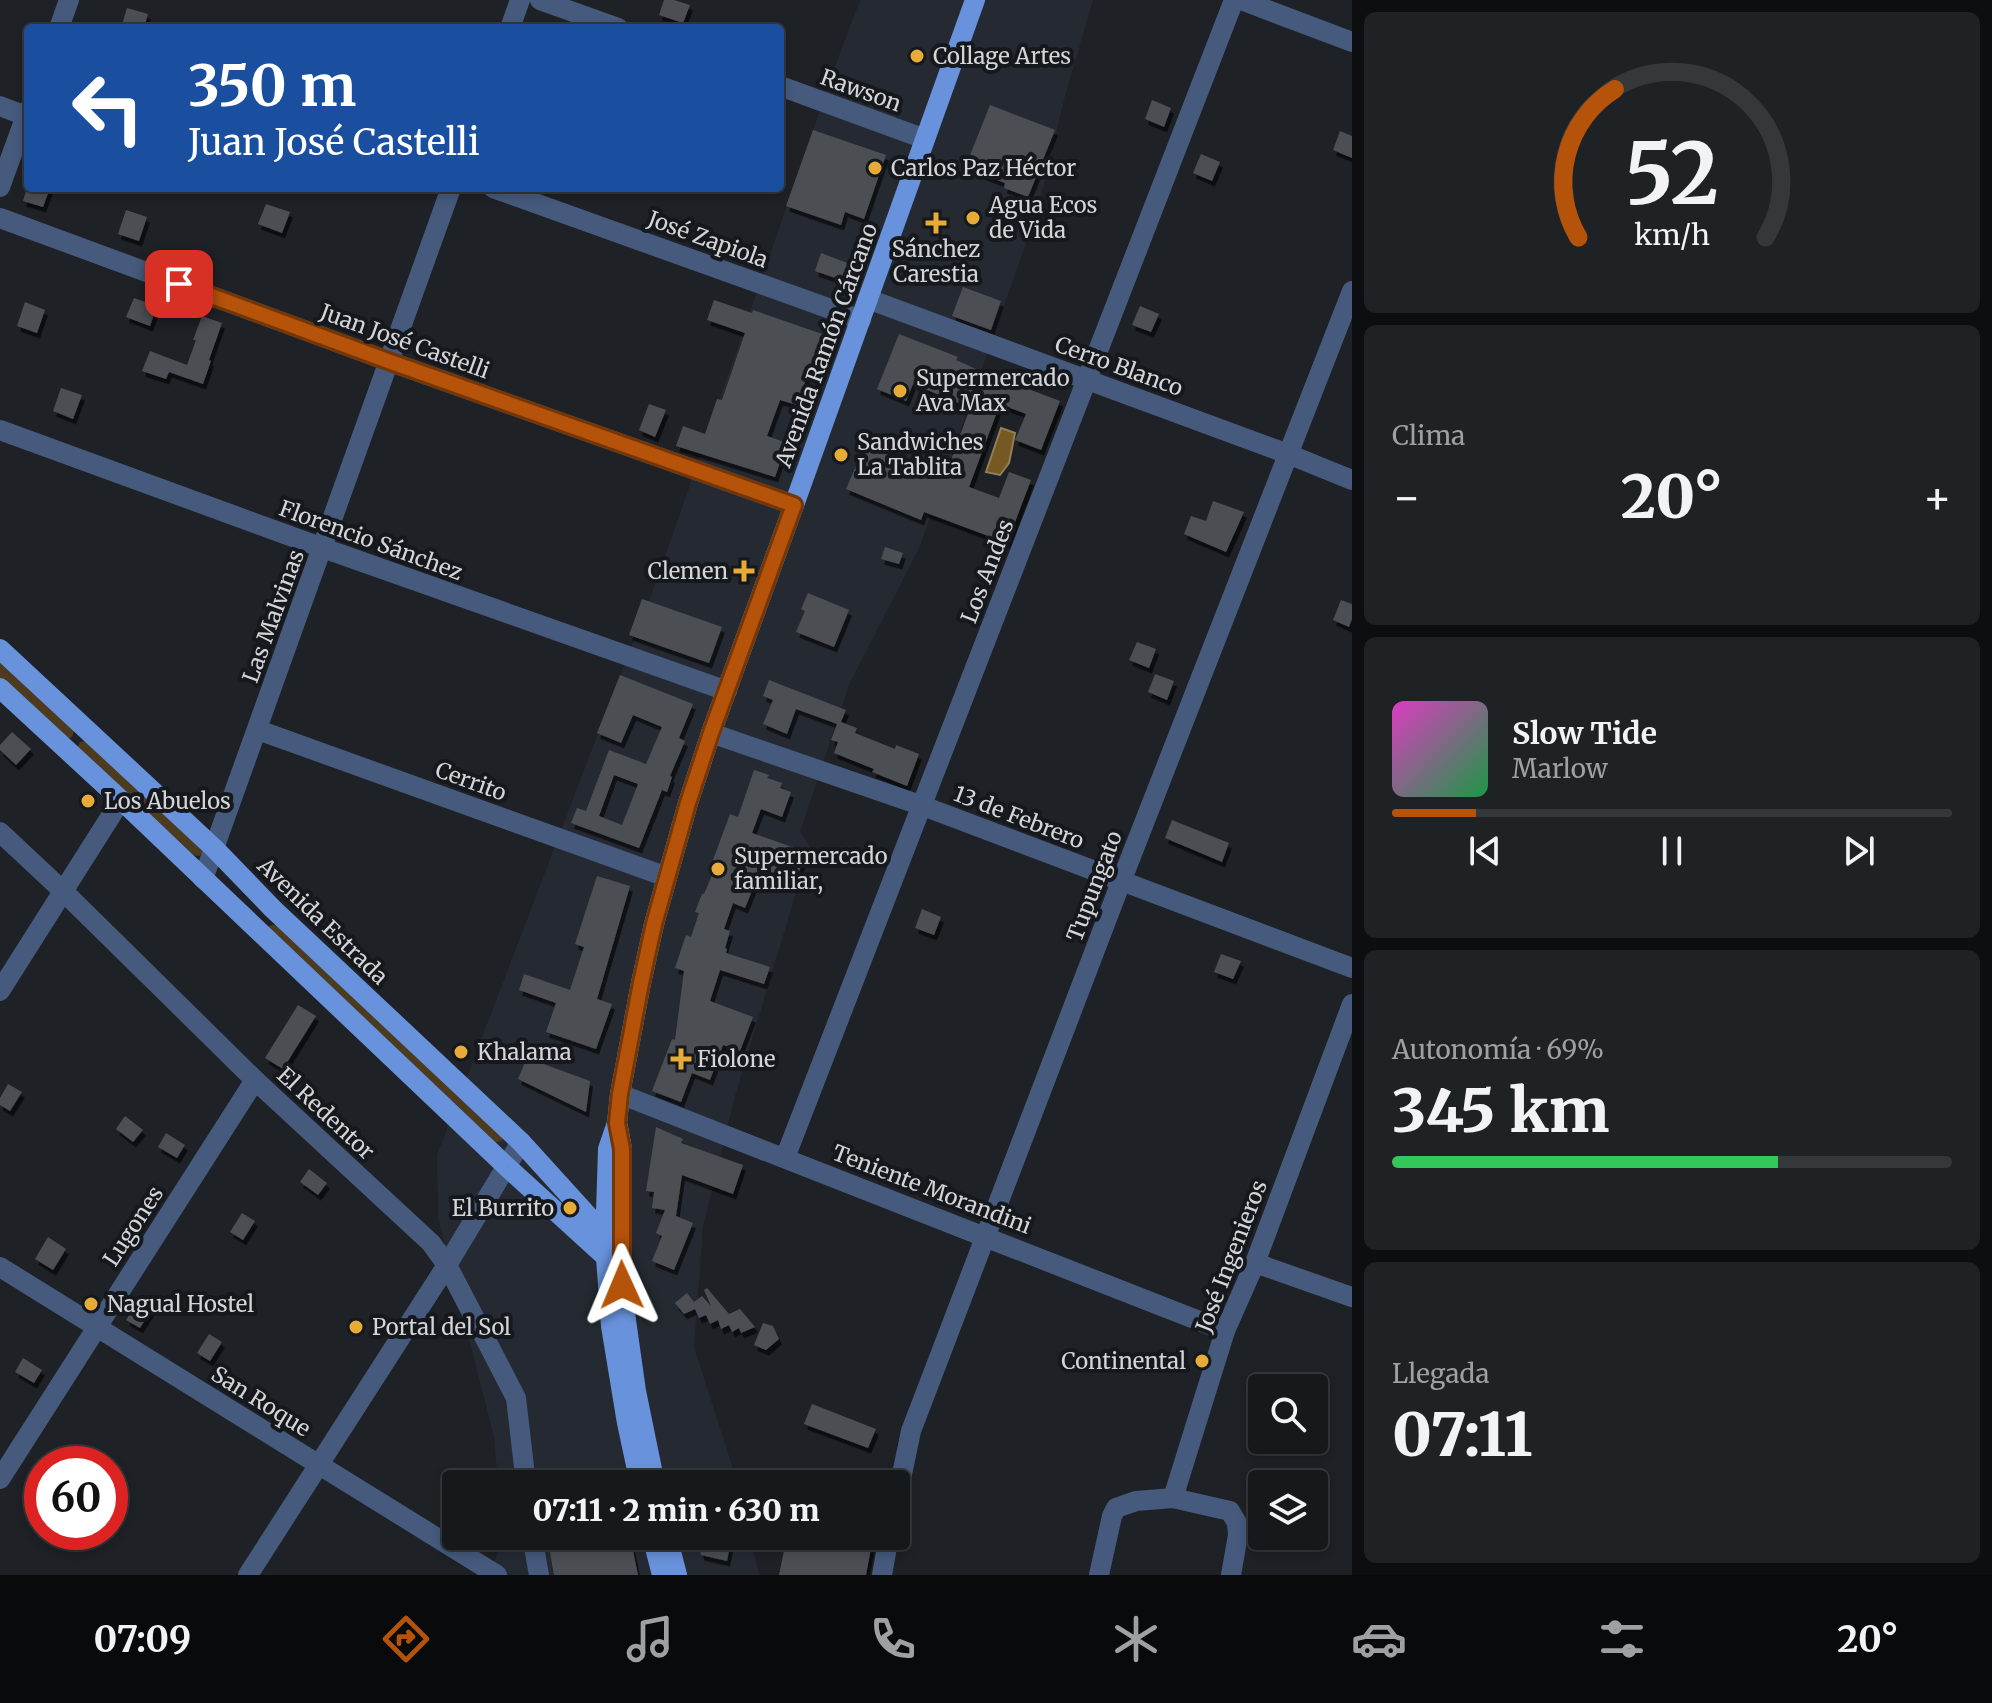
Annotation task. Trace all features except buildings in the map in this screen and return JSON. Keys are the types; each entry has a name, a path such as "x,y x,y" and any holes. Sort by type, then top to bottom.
{"main road":[{"name":"Avenida Ramón Cárcano","path":"637,1470 611,1326 605,1234 608,1149 617,1123 641,983 667,877 711,733 975,0"},
{"name":"Avenida Estrada","path":"0,649 215,849 273,909 521,1142 605,1234"},
{"path":"0,688 606,1257"},
{"path":"65,749 83,728"},
{"name":"Avenida Ramón Cárcano","path":"617,1123 622,1149 622,1269 626,1320 652,1470"},
{"path":"560,1184 573,1190 585,1189 596,1184 607,1167"},
{"path":"605,1234 613,1247 617,1299 626,1320"},
{"path":"656,1550 662,1575"},
{"path":"671,1550 677,1575"}],"street":[{"path":"60,24 69,0"},
{"path":"511,24 520,0"},
{"path":"540,0 607,24"},
{"name":"Los Andes","path":"785,1158 1234,0"},
{"path":"1241,0 1352,42"},
{"name":"Rawson","path":"784,87 925,139"},
{"path":"0,106 24,112"},
{"path":"0,187 24,121"},
{"name":"Las Malvinas","path":"203,879 450,192"},
{"name":"José Zapiola","path":"504,192 861,320"},
{"name":"Juan José Castelli","path":"0,218 388,361 794,505"},
{"name":"Tupungato","path":"903,1470 911,1431 985,1235 1352,291"},
{"name":"Cerro Blanco","path":"868,299 1352,480"},
{"name":"Florencio Sánchez","path":"0,430 727,691"},
{"name":"Cerrito","path":"258,730 667,877"},
{"name":"13 de Febrero","path":"711,733 923,806 1352,968"},
{"path":"0,991 121,800"},
{"name":"El Redentor","path":"0,832 255,1080 431,1243 447,1265 516,1398 524,1470"},
{"path":"256,930 273,909"},
{"name":"José Ingenieros","path":"1173,1498 1225,1331 1255,1263 1352,1004"},
{"name":"Lugones","path":"0,1479 255,1080"},
{"name":"Teniente Morandini","path":"620,1094 1225,1331"},
{"path":"248,1575 447,1265 521,1142"},
{"path":"1255,1263 1352,1297"},
{"name":"San Roque","path":"0,1267 497,1575"},
{"path":"1099,1575 1116,1508 1136,1501 1173,1498 1230,1511 1237,1523 1238,1535 1231,1575"},
{"path":"535,1550 539,1575"},
{"path":"882,1575 886,1550"}],"shaded area":[{"path":"860,0 1093,0 1065,96 1038,209 920,546 849,685 800,832 810,846 735,1096 703,1227 694,1347 734,1470 497,1470 494,1437 438,1217 437,1155 659,574"},
{"path":"1001,428 1015,433 1009,463 1000,475 986,472"},
{"path":"0,658 74,731 72,737 62,738 0,678"},
{"path":"85,741 203,851 201,855 194,855 77,748 80,742"},
{"path":"277,925 504,1138 495,1142 268,927"},
{"path":"500,1550 753,1550 759,1575 486,1575"}],"place":[{"name":"Collage Artes","path":"917,56"},
{"name":"Carlos Paz Héctor","path":"875,168"},
{"name":"Agua Ecos de Vida","path":"973,218"},
{"name":"Sánchez Carestia","path":"936,223"},
{"name":"Supermercado Ava Max","path":"900,391"},
{"name":"Sandwiches La Tablita","path":"841,455"},
{"name":"Clemen","path":"744,571"},
{"name":"Los Abuelos","path":"88,801"},
{"name":"Supermercado familiar,","path":"718,869"},
{"name":"Khalama","path":"461,1052"},
{"name":"Fiolone","path":"681,1059"},
{"name":"El Burrito","path":"570,1208"},
{"name":"Nagual Hostel","path":"91,1304"},
{"name":"Portal del Sol","path":"356,1327"},
{"name":"Continental","path":"1202,1361"}],"route":[{"path":"179,284 794,505 711,733 654,924 633,1021 617,1123 622,1149 622,1285"}]}
